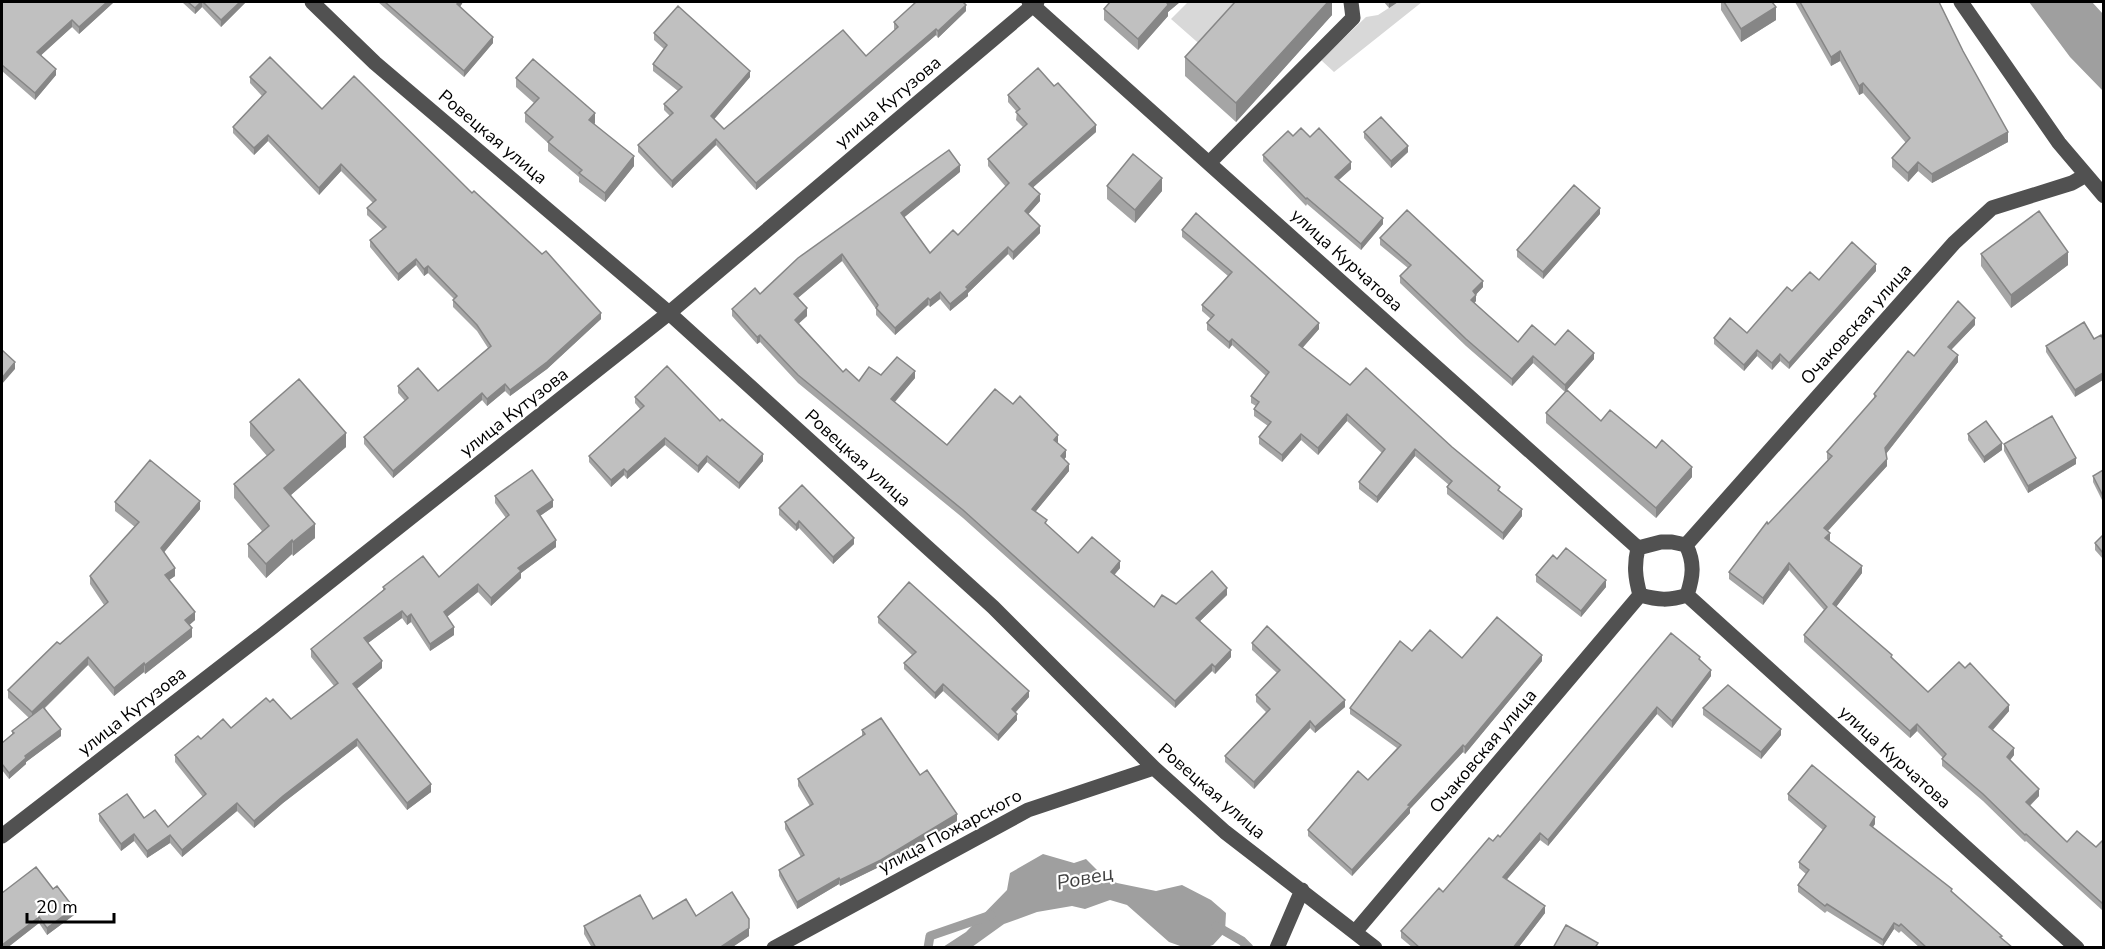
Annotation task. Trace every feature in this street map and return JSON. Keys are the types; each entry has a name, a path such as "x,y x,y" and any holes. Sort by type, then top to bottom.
{"street":[{"name":"Ровецкая улица","path":"312,2 375,63 669,313 993,607 1154,768 1225,832 1375,948"},
{"name":"улица Кутузова","path":"2,836 270,629 669,313 1033,2"},
{"name":"улица Курчатова","path":"1033,2 1209,164 1638,548"},
{"path":"1209,164 1353,18 1351,2"},
{"path":"1961,2 2059,142 2103,196"},
{"name":"Очаковская улица","path":"1686,545 1954,243 1992,208 2072,183 2086,175"},
{"path":"1661,542 1686,545 1694,568 1687,595 1670,600 1656,600 1640,595 1634,565 1638,548 1661,542"},
{"name":"Очаковская улица","path":"1355,932 1640,595"},
{"name":"улица Курчатова","path":"1687,595 2077,948"},
{"name":"улица Пожарского","path":"774,948 1028,810 1154,768"},
{"path":"1277,948 1302,890"}],"shaded area":[{"path":"1188,2 1247,2 1204,48 1171,19"},
{"path":"1398,2 1422,2 1334,72 1321,60 1366,17 1378,15"}],"water":[{"path":"2029,2 2092,2 2103,14 2103,91 2070,57"},
{"path":"1043,854 1074,863 1086,859 1103,876 1117,883 1156,891 1182,885 1211,900 1226,913 1225,932 1213,945 1183,947 1169,942 1127,905 1110,900 1085,909 1072,906 1037,912 1004,924 972,947 943,947 966,932 1007,890 1010,873"}],"building":[{"path":"2,2 107,2 79,27 72,20 37,52 56,69 35,93 2,65"},
{"path":"188,2 201,2 195,8"},
{"path":"203,2 240,2 221,20"},
{"path":"385,2 459,2 457,4 493,37 464,71"},
{"path":"916,2 963,2 966,5 756,183 716,139 672,181 638,145 673,113 664,104 682,87 653,64 667,45 654,33 678,6 750,71 711,116 724,129 843,30 866,56 898,27 894,22"},
{"path":"1110,2 1168,2 1168,5 1138,39 1104,9"},
{"path":"1235,2 1328,2 1236,103 1185,57"},
{"path":"1724,2 1772,2 1776,7 1741,29"},
{"path":"1800,2 1939,2 2008,132 1932,174 1918,162 1908,173 1892,158 1910,138 1863,83 1859,86 1840,51 1831,57"},
{"path":"270,57 322,109 354,76 472,193 474,191 542,254 546,251 601,313 547,362 510,390 505,384 487,399 482,393 393,471 364,437 408,398 398,386 418,368 438,391 491,346 477,325 453,300 457,296 428,266 424,269 416,259 398,274 370,240 386,227 367,208 376,200 341,164 319,188 268,135 254,148 233,127 266,92 250,77"},
{"path":"533,59 595,113 589,120 634,156 605,193 579,173 582,170 548,142 553,137 525,113 539,98 516,78"},
{"path":"1038,68 1054,86 1058,83 1096,125 1029,184 1040,194 1025,211 1040,226 1013,252 1008,247 966,287 968,289 950,304 940,292 930,300 928,298 895,328 876,308 878,305 842,254 794,294 807,308 795,320 843,372 846,369 859,381 869,367 881,375 897,357 915,371 891,399 947,445 995,389 1013,404 1020,396 1058,435 1054,440 1066,450 1061,456 1069,464 1032,509 1047,520 1045,523 1078,553 1092,537 1120,561 1111,572 1154,607 1162,595 1176,604 1212,571 1227,588 1196,618 1231,650 1215,667 1212,664 1175,701 963,510 798,375 760,335 757,337 732,309 755,288 760,294 798,258 949,150 960,165 901,213 930,253 953,230 958,235 1009,183 988,159 1027,124 1016,112 1020,109 1008,95"},
{"path":"1381,117 1408,146 1391,161 1364,132"},
{"path":"1301,128 1310,137 1319,128 1351,162 1335,177 1383,218 1361,244 1306,199 1263,155 1288,131 1293,136"},
{"path":"1133,154 1162,178 1135,210 1107,186"},
{"path":"1574,185 1600,208 1543,272 1517,250"},
{"path":"1407,210 1483,281 1473,291 1476,295 1471,300 1518,342 1532,325 1555,345 1568,330 1594,353 1565,385 1533,356 1512,379 1400,276 1411,265 1380,238"},
{"path":"2039,211 2068,252 2011,295 1981,254"},
{"path":"1196,213 1319,323 1299,345 1350,385 1366,368 1452,447 1500,487 1498,490 1522,509 1503,533 1447,487 1452,481 1415,449 1377,497 1359,482 1385,449 1347,414 1318,448 1301,434 1282,455 1259,437 1271,422 1254,409 1259,402 1251,396 1269,372 1232,339 1229,342 1207,323 1214,315 1202,305 1232,272 1182,230"},
{"path":"1852,242 1876,264 1789,363 1780,354 1772,363 1757,350 1744,365 1714,338 1730,318 1747,333 1787,287 1792,291 1810,272 1819,280"},
{"path":"1958,301 1975,318 1948,347 1958,355 1885,448 1887,459 1824,528 1830,533 1825,538 1862,566 1833,604 1892,655 1891,657 1928,692 1959,662 1965,668 1970,663 2009,705 1989,727 2014,748 2007,757 2039,789 2026,802 2067,842 2077,831 2096,847 2103,840 2102,903 1942,759 1946,754 1917,724 1910,731 1804,635 1827,607 1789,563 1763,598 1729,572 1767,522 1768,524 1832,456 1827,452 1876,396 1874,394 1908,351 1914,356"},
{"path":"2084,322 2094,339 2101,335 2103,339 2103,373 2075,390 2046,346"},
{"path":"2,350 15,362 2,378"},
{"path":"667,366 720,421 722,419 763,454 739,483 707,456 698,466 665,438 627,472 624,469 611,480 589,456 644,406 635,397"},
{"path":"299,379 346,433 284,488 315,524 293,542 292,540 266,564 248,544 269,526 234,484 274,450 250,422"},
{"path":"1567,390 1601,421 1610,410 1656,448 1662,440 1692,467 1656,508 1546,413"},
{"path":"2052,416 2076,458 2028,486 2004,444"},
{"path":"1986,421 2002,443 1984,457 1968,434"},
{"path":"150,460 200,501 161,548 175,568 165,575 195,612 185,620 192,628 114,688 88,657 32,712 8,690 57,642 60,644 108,602 90,576 139,522 115,502"},
{"path":"532,470 553,500 537,511 556,540 518,568 521,571 491,598 478,584 444,612 454,627 430,644 411,614 407,617 402,611 364,638 382,661 353,684 431,784 407,803 357,739 254,821 237,803 182,850 170,835 147,851 134,834 121,844 99,814 127,794 144,818 155,810 168,827 206,794 175,755 198,736 201,739 223,719 231,728 266,698 270,702 273,699 291,719 338,683 311,649 423,556 439,577 509,515 495,496"},
{"path":"2103,470 2103,496 2093,476"},
{"path":"802,485 854,538 833,557 799,521 796,525 779,508"},
{"path":"2103,535 2103,553 2095,543"},
{"path":"1566,548 1606,580 1581,611 1536,575 1553,555 1557,559"},
{"path":"909,582 1029,691 1012,709 1017,714 998,735 943,684 935,693 904,663 916,652 878,617"},
{"path":"1497,617 1542,655 1465,747 1463,745 1352,870 1308,830 1358,771 1368,780 1401,745 1350,708 1400,641 1412,651 1430,630 1462,658"},
{"path":"1267,626 1345,700 1315,727 1310,721 1254,782 1225,756 1270,709 1256,695 1280,670 1252,643"},
{"path":"1671,633 1700,657 1699,659 1711,670 1672,721 1657,707 1548,840 1540,833 1503,877 1545,906 1513,948 1420,948 1401,931 1439,888 1443,892 1489,838 1493,841 1498,835 1500,837"},
{"path":"1728,685 1781,729 1761,752 1703,708"},
{"path":"43,707 61,729 25,756 26,758 9,773 2,764 2,743 14,733 12,731"},
{"path":"881,718 920,775 927,770 957,814 881,860 840,880 839,878 797,902 779,870 804,855 785,822 813,804 798,779 865,734 862,730"},
{"path":"1812,765 1875,817 1870,825 1952,889 1951,891 2013,948 1927,948 1901,924 1899,926 1894,923 1883,940 1827,904 1825,906 1798,885 1809,870 1799,862 1826,826 1788,794"},
{"path":"36,867 53,889 57,886 74,908 47,928 39,917 2,945 2,893"},
{"path":"732,892 749,919 749,928 719,948 596,948 584,926 640,895 653,919 686,899 696,916"},
{"path":"1566,925 1598,943 1595,948 1553,948"}],"waterway":[{"name":"Ровец","path":"928,948 930,936 991,915"},
{"name":"Ровец","path":"1216,926 1242,941 1249,948"}]}
